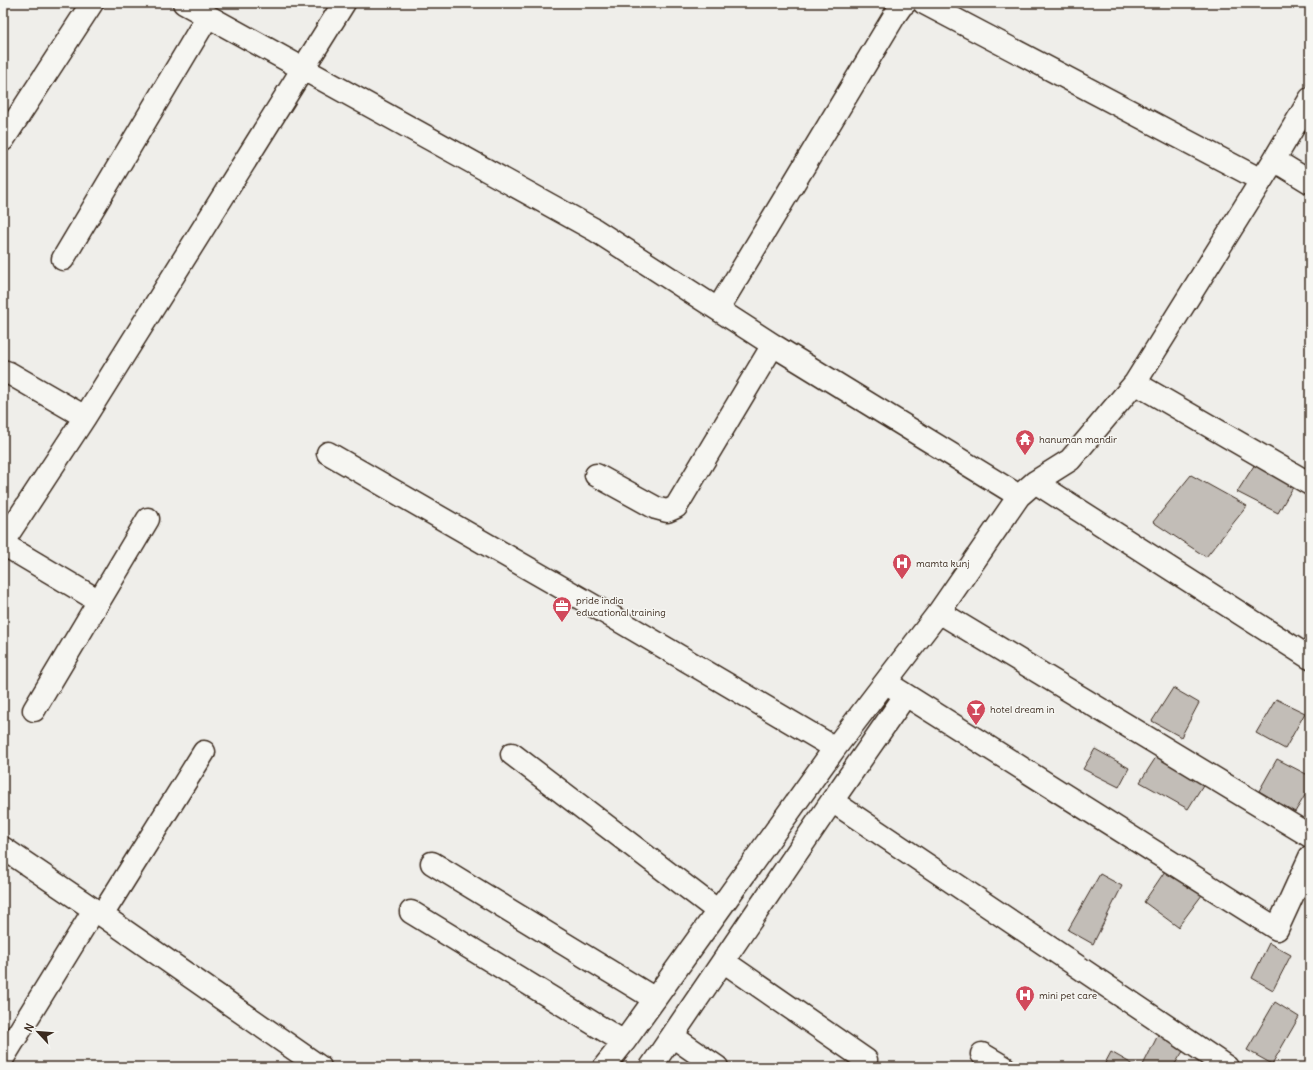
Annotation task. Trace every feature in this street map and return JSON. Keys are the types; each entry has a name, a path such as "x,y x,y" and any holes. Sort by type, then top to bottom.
{"street":[{"path":"3,140 92,3"},
{"path":"184,3 595,230 773,345 1027,489 1310,658"},
{"path":"99,601 3,543 85,417 344,3"},
{"path":"718,309 895,15 905,3"},
{"path":"924,3 1261,180"},
{"path":"63,259 208,16"},
{"path":"604,1067 624,1042 835,748 939,612 1027,489 1070,460 1136,383 1310,99"},
{"path":"1274,160 1310,182"},
{"path":"596,475 656,508 667,511 676,507 773,345"},
{"path":"3,371 85,417"},
{"path":"1136,383 1310,484"},
{"path":"328,453 606,613 835,748"},
{"path":"34,710 148,519"},
{"path":"939,612 1310,836"},
{"path":"885,682 1276,929 1310,857"},
{"path":"652,1067 832,801 906,696"},
{"path":"3,1058 204,752"},
{"path":"512,754 718,911"},
{"path":"832,801 1227,1067"},
{"path":"3,848 98,912 320,1067"},
{"path":"432,863 655,999"},
{"path":"411,912 624,1042"},
{"path":"723,961 866,1060"},
{"path":"672,1036 717,1067"},
{"path":"982,1054 1004,1067"}],"building":[{"path":"1257,461 1299,477 1278,513 1237,492"},
{"path":"1191,475 1247,506 1206,557 1153,522"},
{"path":"1173,688 1199,703 1181,737 1152,721"},
{"path":"1276,699 1305,713 1285,749 1256,733"},
{"path":"1095,749 1129,768 1119,787 1083,769"},
{"path":"1160,751 1206,780 1188,809 1140,782"},
{"path":"1277,759 1310,776 1310,787 1295,812 1259,791"},
{"path":"1165,871 1202,895 1178,927 1144,902"},
{"path":"1100,874 1122,886 1093,944 1068,930"},
{"path":"1269,943 1291,955 1273,990 1252,978"},
{"path":"1275,1002 1299,1017 1272,1064 1247,1050"},
{"path":"1162,1027 1189,1042 1173,1067 1142,1067"},
{"path":"1111,1052 1134,1065 1133,1067 1103,1067"}],"place":[{"name":"hanuman mandir","path":"1025,456"},
{"name":"mamta kunj","path":"902,580"},
{"name":"pride india educational training","path":"562,623"},
{"name":"hotel dream in","path":"976,726"},
{"name":"mini pet care","path":"1025,1012"}]}
